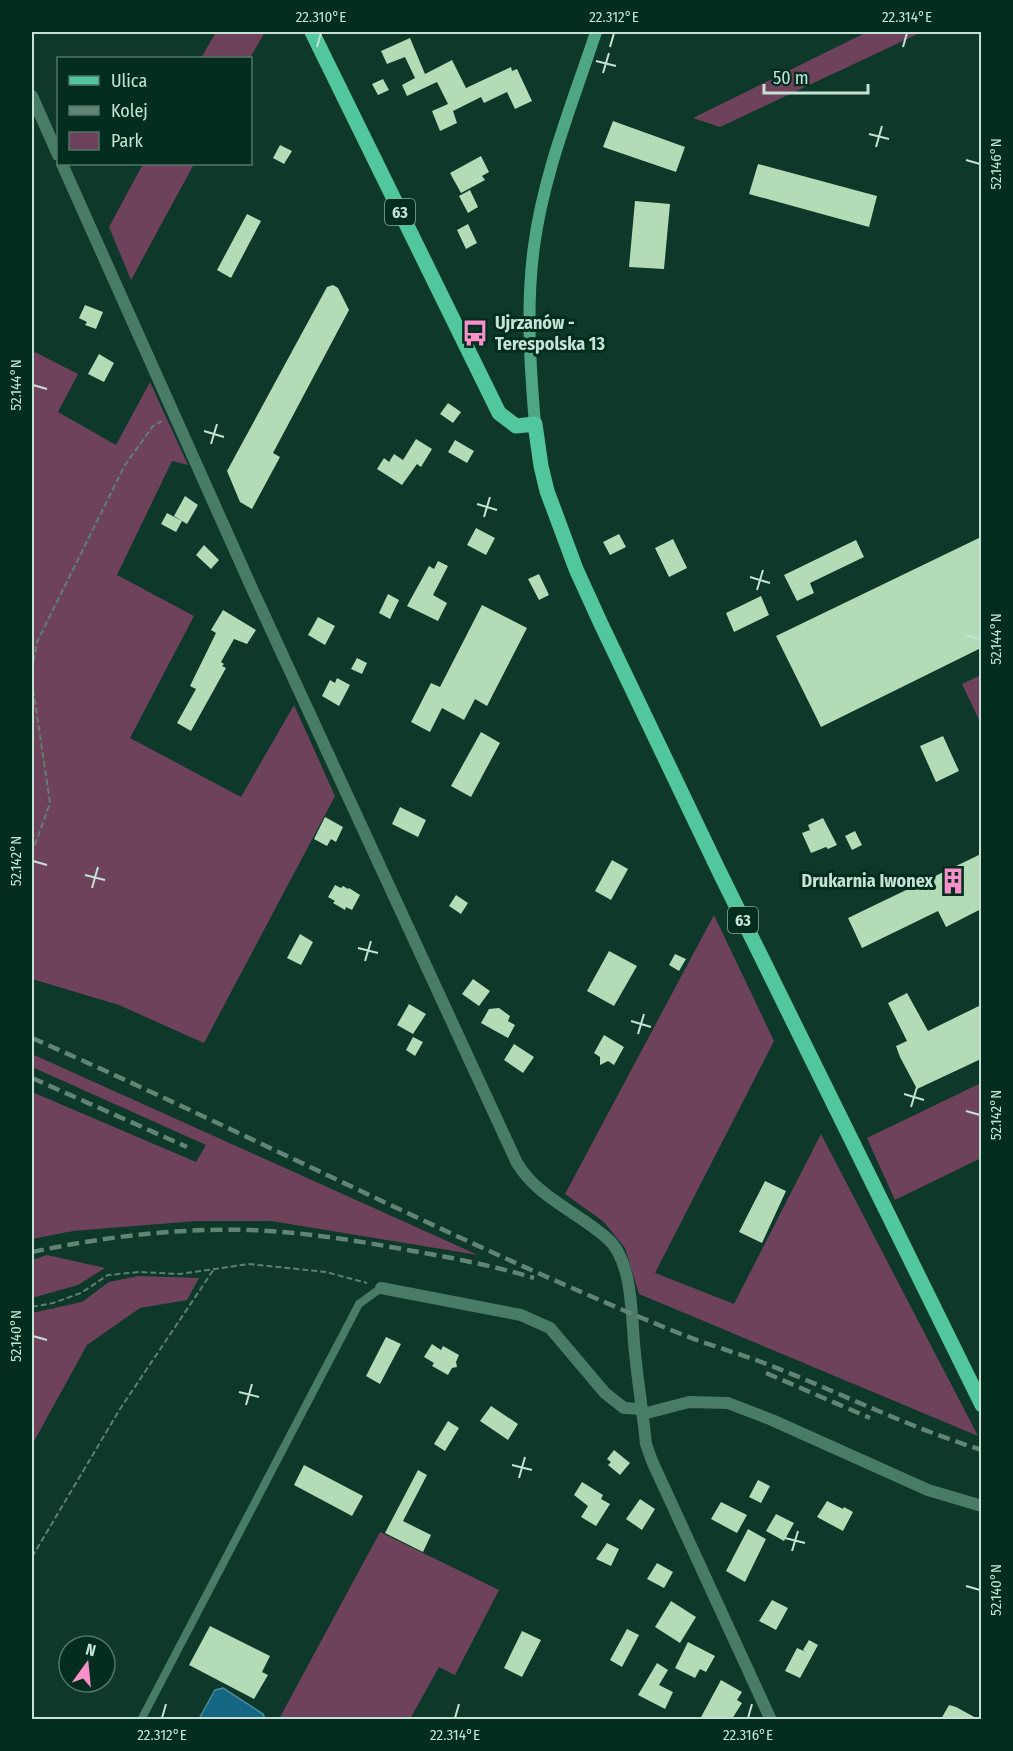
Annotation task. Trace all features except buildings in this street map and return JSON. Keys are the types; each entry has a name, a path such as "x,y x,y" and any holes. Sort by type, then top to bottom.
{"main road":[{"name":"63","path":"312,32 499,413 516,426 535,424 547,491 576,569 601,624 718,869 981,1405"}],"street":[{"path":"535,424 529,341 534,246 552,164 596,32"},
{"path":"32,96 57,153"},
{"path":"62,165 269,625 517,1163 534,1185 609,1240 624,1265 630,1294 646,1444 771,1719"},
{"path":"381,1288 521,1315 550,1328 605,1393 624,1408 642,1411 689,1402 728,1403 761,1415 928,1490 981,1506"}],"lane":[{"path":"141,1719 359,1304 381,1288"}],"path":[{"path":"32,670 37,642 125,465 153,426 175,414"},
{"path":"32,681 50,803 32,853"},
{"path":"32,1307 54,1303 81,1293 108,1275 139,1272 180,1274 249,1264 326,1272 381,1288"},
{"path":"32,1557 120,1409 214,1269"}],"green space":[{"path":"216,32 265,32 251,57 202,57"},
{"path":"867,32 922,32 720,127 693,118"},
{"path":"142,165 193,165 131,280 109,227"},
{"path":"35,352 78,374 58,412 116,445 150,382 188,465 172,461 117,575 194,616 130,738 241,797 294,705 335,796 204,1043 119,1005 32,979 32,359"},
{"path":"981,675 981,724 962,684"},
{"path":"714,915 774,1041 655,1273 734,1304 821,1134 978,1436 639,1294 625,1248 604,1222 565,1194"},
{"path":"32,1054 478,1255 271,1221 197,1221 73,1231 32,1239 32,1092 196,1162 206,1145 32,1067"},
{"path":"981,1083 981,1158 895,1200 867,1138"},
{"path":"47,1255 105,1268 78,1285 32,1298 32,1260"},
{"path":"138,1276 199,1278 187,1300 140,1308 87,1345 32,1445 32,1313 82,1302 109,1282"},
{"path":"380,1532 499,1590 455,1675 439,1667 410,1719 279,1719"}],"water":[{"path":"223,1688 263,1714 265,1719 199,1719 215,1690"}],"railway":[{"path":"32,1038 594,1298 687,1336 791,1374 927,1431 982,1450"},
{"path":"32,1078 187,1147"},
{"path":"32,1252 86,1242 195,1230 271,1231 372,1244 474,1263 534,1278"},
{"path":"766,1373 870,1418"}],"place":[{"name":"Ujrzanów - Terespolska 13","path":"475,333"},
{"name":"Drukarnia Iwonex","path":"953,881"}]}
